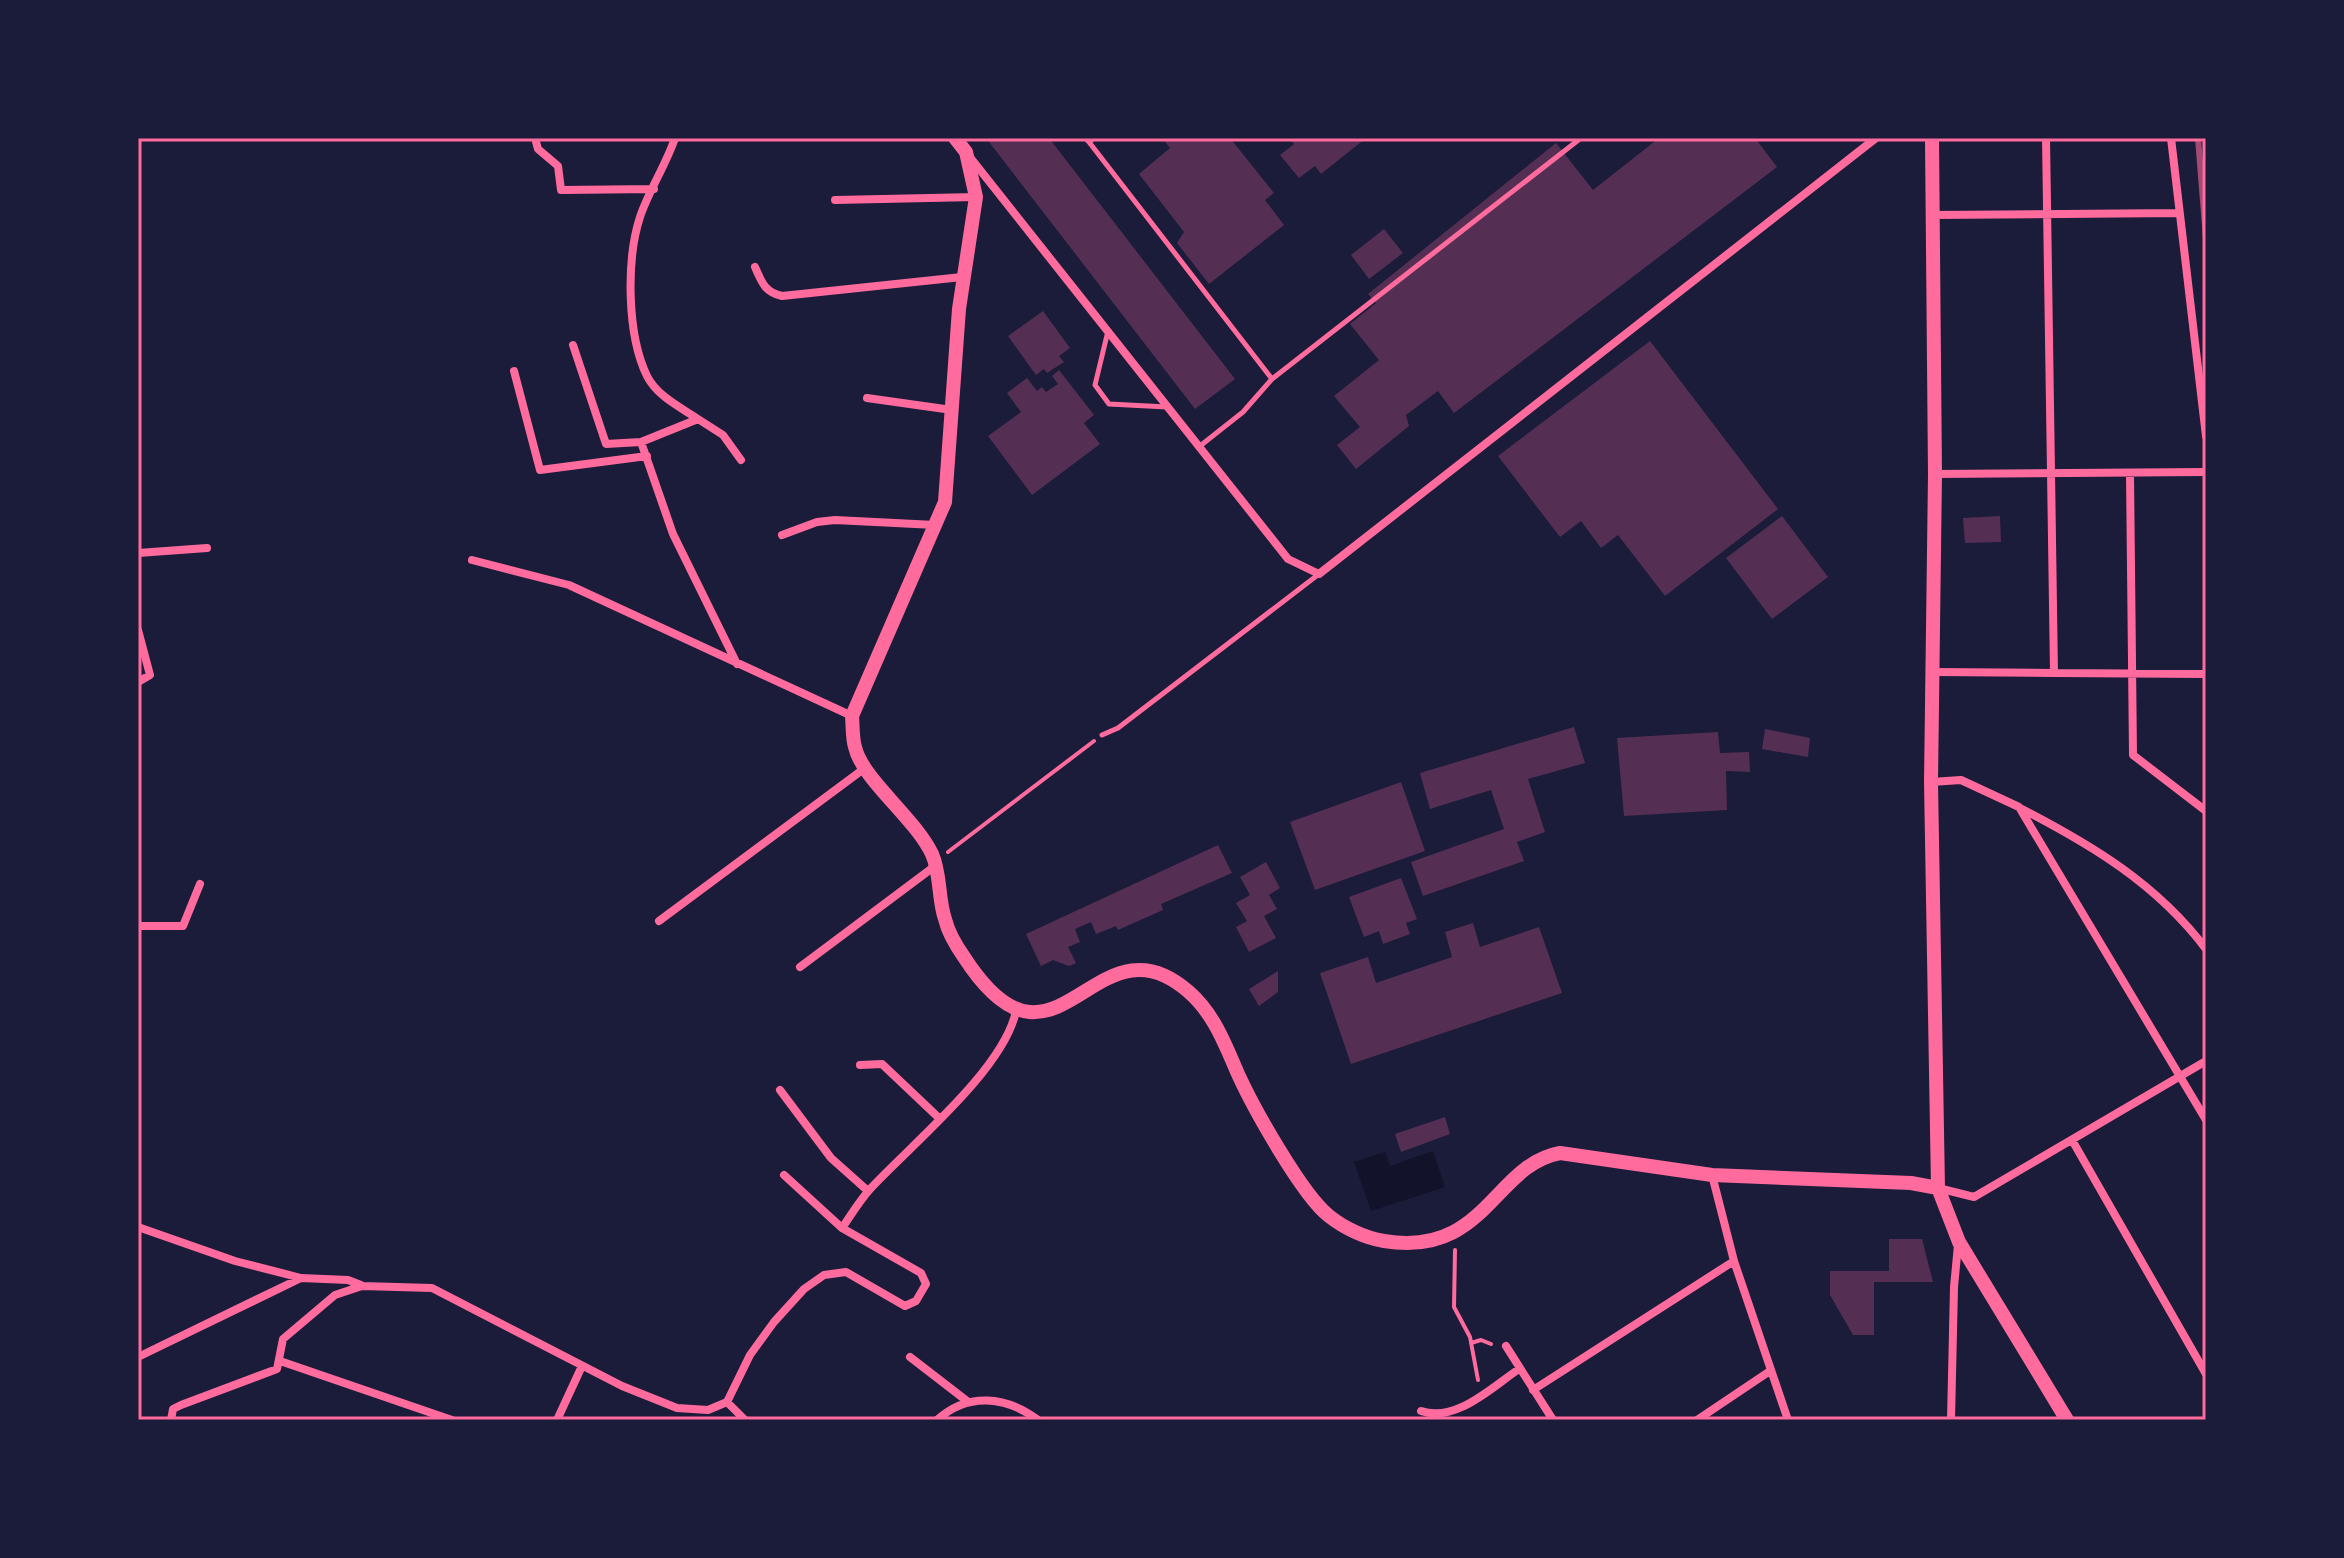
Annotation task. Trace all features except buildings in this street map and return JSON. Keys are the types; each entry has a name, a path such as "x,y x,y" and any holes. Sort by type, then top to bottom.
{"street":[{"path":"535,138 538,149 558,166 561,190 654,189"},
{"path":"675,138 640,219 629,289 639,351 648,377 656,387 723,435 741,460"},
{"path":"955,138 1288,559 1319,574 1876,138"},
{"path":"1932,138 1935,474 1931,782 1938,1188 1959,1242 2067,1420"},
{"path":"2046,138 2054,673"},
{"path":"2171,138 2206,436"},
{"path":"966,152 976,197 962,277 945,502 852,716 855,748 865,768 908,815 935,864 945,921 963,957 990,990 1016,1011 1038,1014 1064,1005 1099,981 1134,968 1165,973 1191,993 1213,1019 1239,1075 1296,1174 1326,1214 1347,1228 1383,1241 1422,1242 1456,1231 1475,1219 1529,1166 1545,1156 1560,1153 1712,1175 1911,1183 1974,1197 2206,1061"},
{"path":"835,200 976,197"},
{"path":"1932,215 2178,213"},
{"path":"755,267 763,286 770,293 782,296 962,277"},
{"path":"573,345 606,444 641,442 698,419"},
{"path":"514,371 540,470 647,456"},
{"path":"867,398 952,410"},
{"path":"641,442 673,534 737,664"},
{"path":"1935,474 2206,472"},
{"path":"2130,474 2133,755 2206,811"},
{"path":"782,535 817,522 835,520 935,525"},
{"path":"138,553 207,548"},
{"path":"472,560 569,585 852,716"},
{"path":"138,630 150,675 138,682"},
{"path":"1933,672 2206,674"},
{"path":"659,921 865,768"},
{"path":"1931,782 1961,780 2019,807 2121,867 2179,913 2206,949"},
{"path":"2019,807 2206,1120"},
{"path":"800,967 935,864"},
{"path":"138,926 183,926 200,884"},
{"path":"842,1228 868,1191 993,1059 1011,1033 1016,1011"},
{"path":"860,1065 882,1064 939,1118"},
{"path":"780,1090 831,1158 868,1191"},
{"path":"2072,1140 2206,1374"},
{"path":"171,1420 173,1409 277,1369 283,1339 299,1323 335,1295 362,1286 432,1288 582,1366 677,1408 708,1410 727,1402 750,1355 774,1322 804,1289 824,1275 846,1272 905,1306 923,1294 926,1284 921,1273 842,1228 784,1175"},
{"path":"1712,1175 1734,1261 1788,1420"},
{"path":"138,1227 235,1261 301,1278 348,1280 362,1286"},
{"path":"1951,1420 1954,1287 1959,1242"},
{"path":"1533,1390 1734,1261"},
{"path":"138,1357 301,1278"},
{"path":"1506,1346 1553,1420"},
{"path":"910,1357 967,1401"},
{"path":"280,1361 447,1419"},
{"path":"557,1420 582,1366"},
{"path":"1421,1411 1432,1414 1454,1411 1519,1369"},
{"path":"1697,1420 1770,1371"},
{"path":"937,1420 967,1401 995,1400 1017,1406 1038,1420"},
{"path":"727,1402 745,1420"}],"lane":[{"path":"1199,447 1243,412 1272,379 1581,138"},
{"path":"1089,139 1272,379"},
{"path":"1108,331 1095,385 1109,404 1168,407"},
{"path":"1102,735 1118,728 1319,574"}],"path":[{"path":"935,864 1102,735"},
{"path":"1456,1231 1454,1307 1471,1343 1479,1395"},
{"path":"1471,1343 1481,1340 1506,1346"}],"shaded area":[{"path":"1433,1151 1445,1187 1371,1211 1354,1162 1385,1152 1390,1166"}],"railway":[{"path":"2198,138 2206,239"}]}
